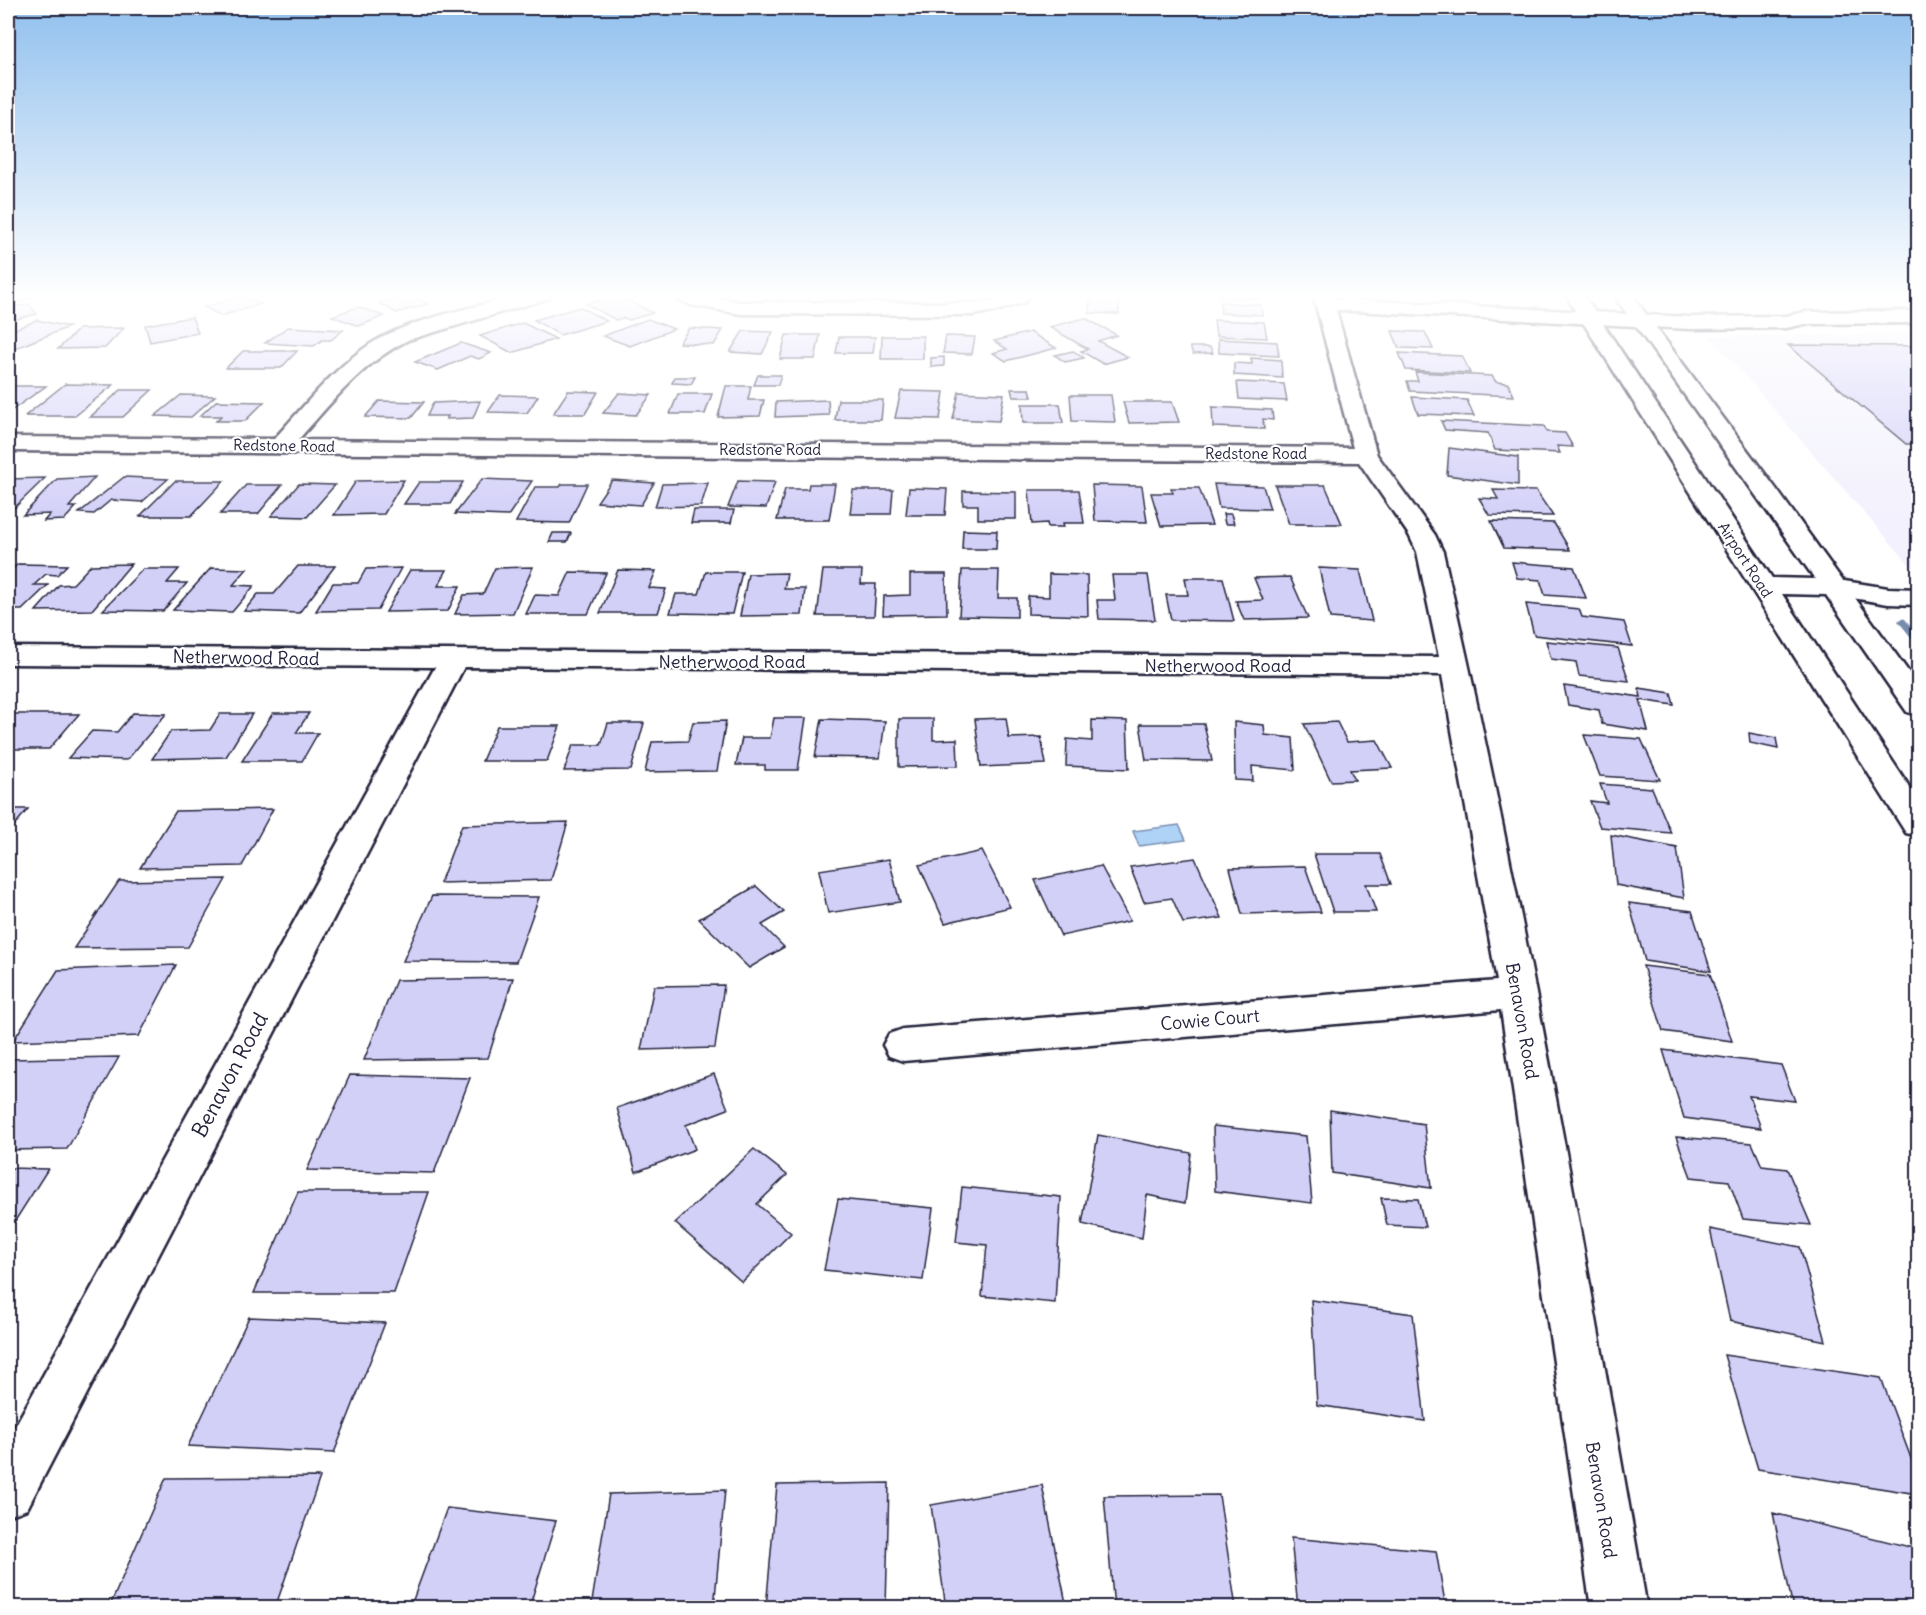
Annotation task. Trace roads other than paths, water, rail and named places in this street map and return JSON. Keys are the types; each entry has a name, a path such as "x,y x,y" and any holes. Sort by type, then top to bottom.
{"street":[{"path":"280,446 351,369"},
{"path":"1342,369 1366,455"},
{"name":"Airport Road","path":"1621,369 1918,825"},
{"path":"1677,369 1918,706"},
{"name":"Redstone Road","path":"8,444 1366,455"},
{"name":"Benavon Road","path":"1366,455 1422,535 1430,552 1456,666 1518,994 1619,1608"},
{"path":"1762,586 1832,587 1888,596 1918,597"},
{"name":"Netherwood Road","path":"8,655 1456,666"},
{"name":"Benavon Road","path":"8,1490 453,660"},
{"name":"Cowie Court","path":"903,1045 1518,994"}],"water":[{"path":"1179,825 1186,840 1139,846 1133,831"}],"waterway":[{"path":"1902,621 1918,640"}]}
